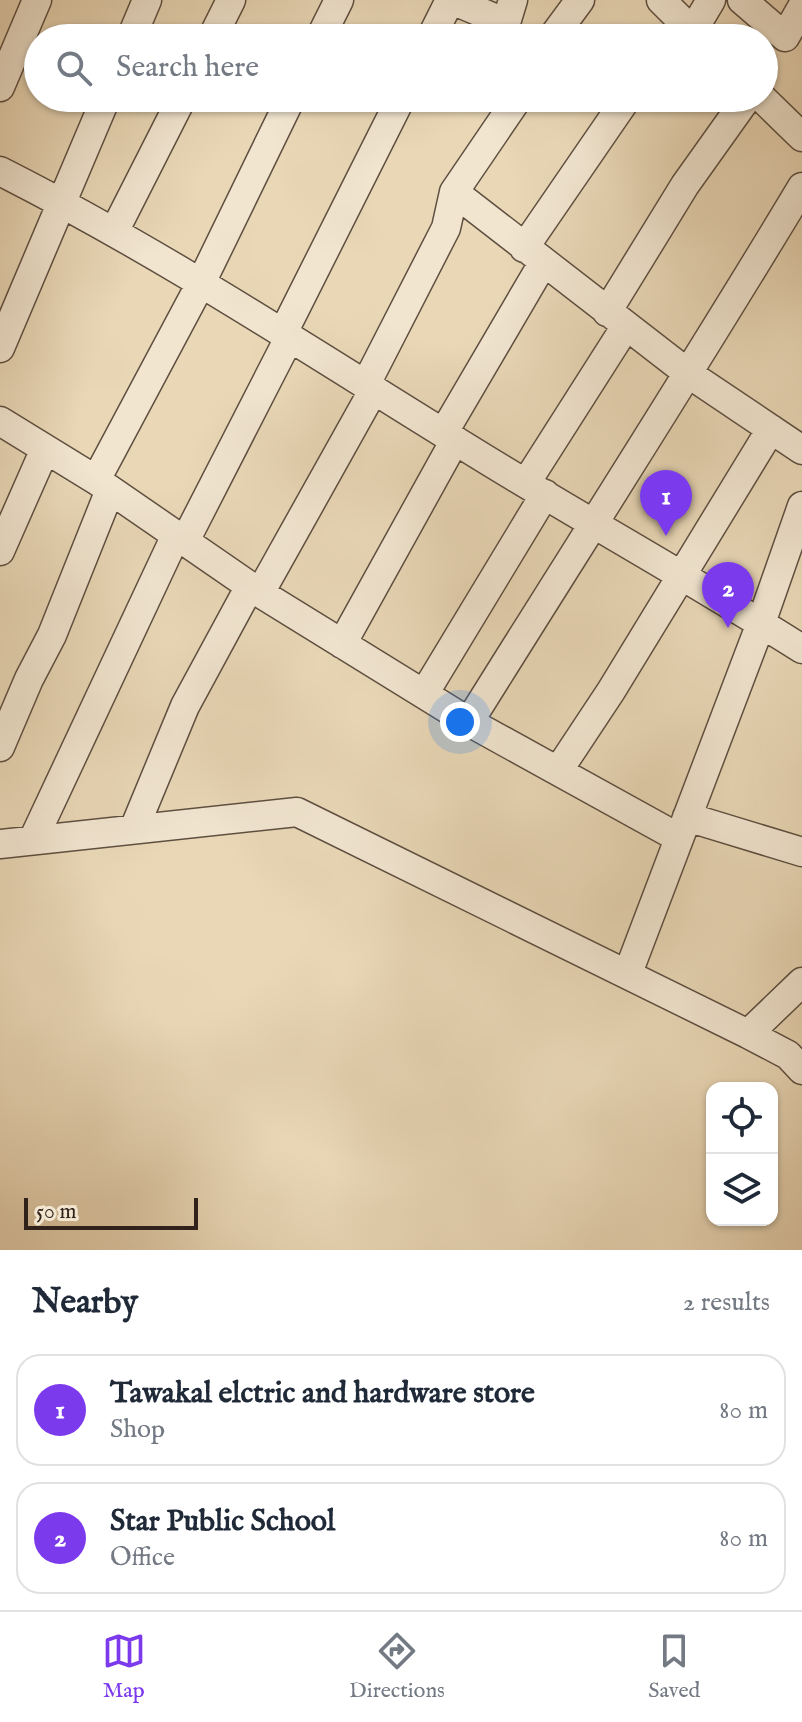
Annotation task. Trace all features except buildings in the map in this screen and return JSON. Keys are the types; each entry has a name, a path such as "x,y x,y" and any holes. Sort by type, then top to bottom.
{"street":[{"path":"27,24 37,0"},
{"path":"137,24 147,0"},
{"path":"219,24 231,0"},
{"path":"327,24 339,0"},
{"path":"438,24 451,0 506,23 513,0"},
{"path":"562,24 580,0"},
{"path":"661,0 679,24"},
{"path":"692,24 711,0"},
{"path":"742,0 770,24"},
{"path":"778,31 785,37 802,7"},
{"path":"0,87 24,31"},
{"path":"0,348 100,112"},
{"path":"114,232 175,112"},
{"path":"0,747 52,635 103,485 284,112"},
{"path":"33,840 180,538 287,334 394,112"},
{"path":"134,829 185,706 370,386 446,228 454,192 508,112"},
{"path":"342,644 449,436 534,256 619,112"},
{"path":"424,694 536,489 616,319 685,185 737,112"},
{"path":"776,112 802,137"},
{"path":"0,171 63,203 287,334 449,436 802,649"},
{"path":"469,722 689,374 802,187"},
{"path":"454,192 689,374 802,450"},
{"path":"0,421 103,485 342,644 469,722 558,771 683,828 802,852"},
{"path":"558,771 611,691 771,429"},
{"path":"0,551 45,449"},
{"path":"628,973 761,623 802,506"},
{"path":"0,844 297,812 748,1034 788,1055 802,1070"},
{"path":"748,1034 802,982"}],"place":[{"name":"Tawakal elctric and hardware store","path":"666,536"},
{"name":"Star Public School","path":"728,628"}]}
